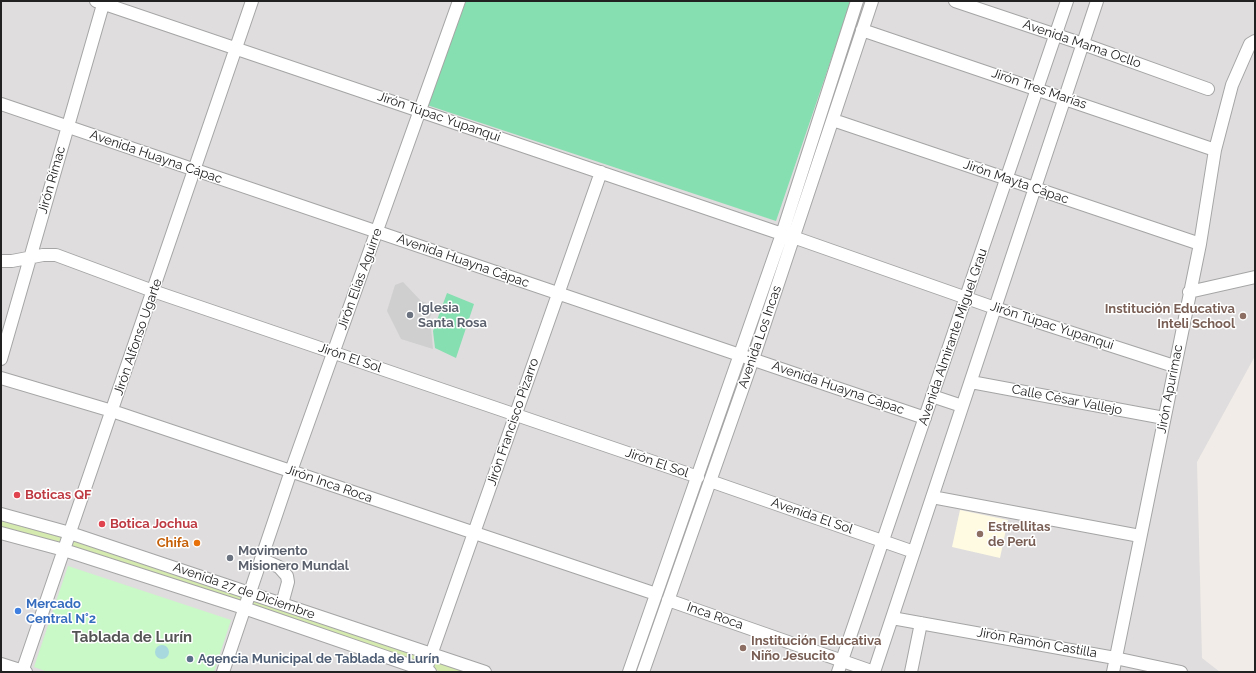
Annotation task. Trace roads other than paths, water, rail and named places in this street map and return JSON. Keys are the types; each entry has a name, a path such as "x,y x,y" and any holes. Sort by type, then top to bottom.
{"street":[{"name":"Jirón Alfonso Ugarte","path":"23,672 252,1"},
{"name":"Jirón Elías Aguirre","path":"223,672 291,471 459,1"},
{"name":"Avenida Los Incas","path":"643,672 753,360 857,1"},
{"name":"Avenida Los Incas","path":"629,672 740,355 832,120 872,1"},
{"name":"Avenida Mama Ocllo","path":"955,1 1083,44 1208,89"},
{"name":"Avenida Almirante Miguel Grau","path":"840,666 1067,1"},
{"path":"874,672 1097,1"},
{"name":"Jirón Túpac Yupanqui","path":"101,2 788,235 995,308 1174,366"},
{"name":"Jirón Rímac","path":"1,359 68,127 101,2"},
{"name":"Jirón Tres Marías","path":"862,30 1215,150"},
{"name":"Jirón Apurimac","path":"1113,672 1189,292 1200,244 1215,150 1232,85 1250,44 1255,41"},
{"name":"Avenida Huayna Cápac","path":"1,104 925,418"},
{"name":"Jirón Mayta Cápac","path":"832,120 1200,244"},
{"name":"Jirón Francisco Pizarro","path":"427,672 474,533 601,172"},
{"name":"Jirón El Sol","path":"1,261 43,255 56,255 333,353 698,477"},
{"path":"1189,292 1255,277"},
{"name":"Jirón Inca Roca","path":"1,378 112,411 656,594"},
{"name":"Calle César Vallejo","path":"971,382 1164,418"},
{"path":"932,396 962,406"},
{"name":"Avenida El Sol","path":"710,481 914,552"},
{"path":"932,497 1140,536"},
{"name":"Avenida 27 de Diciembre","path":"1,514 70,533 485,672"},
{"name":"Avenida 27 de Diciembre","path":"1,533 64,550 244,608 427,672"},
{"path":"261,559 278,567 286,576 288,582 282,604"},
{"name":"Inca Roca","path":"668,600 840,666 874,672"},
{"name":"Jirón Ramón Castilla","path":"892,618 1116,658 1174,671"},
{"path":"911,672 920,623"},
{"path":"1,664 23,672"}],"water":[{"path":"162,645 167,647 169,652 167,657 162,659 157,657 155,652 157,647"}],"place":[{"name":"Iglesia Santa Rosa","path":"410,315"},
{"name":"Institución Educativa Inteli School","path":"1243,316"},
{"name":"Boticas QF","path":"17,495"},
{"name":"Botica Jochua","path":"102,524"},
{"name":"Estrellitas de Perú","path":"980,534"},
{"name":"Chifa","path":"197,543"},
{"name":"Movimento Misionero Mundal","path":"230,558"},
{"name":"Mercado Central N°2","path":"18,611"},
{"name":"Institución Educativa Niño Jesucito","path":"743,648"},
{"name":"Agencia Municipal de Tablada de Lurín","path":"190,659"}],"district":[{"name":"Tablada de Lurín","path":"132,637"}]}
